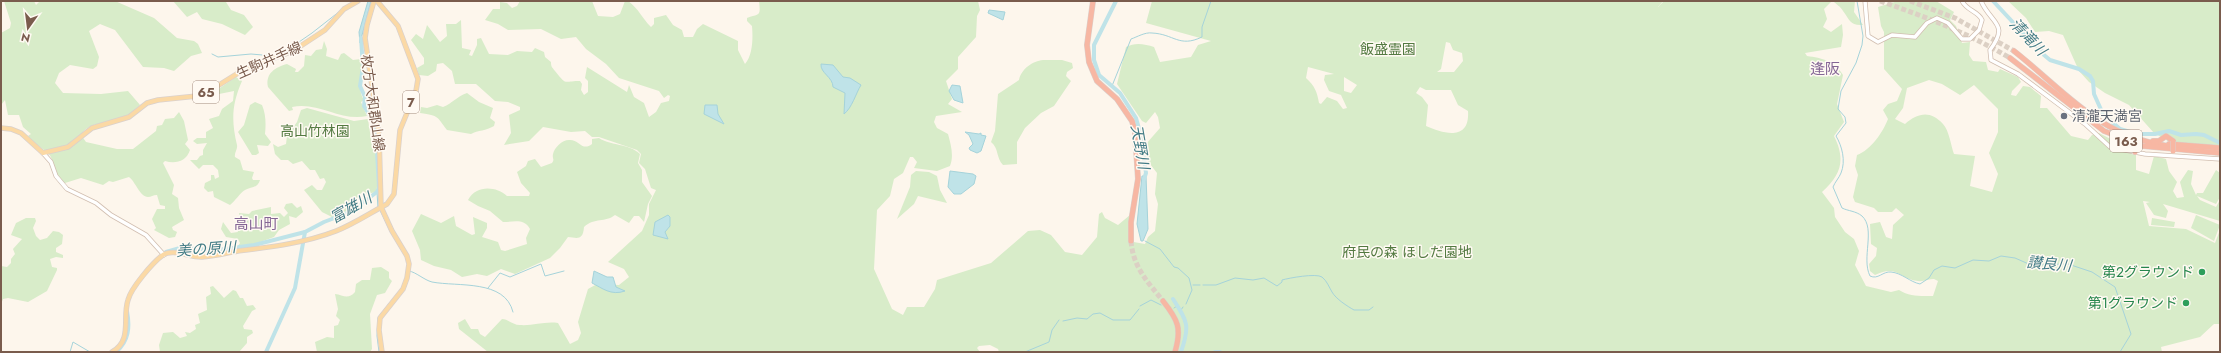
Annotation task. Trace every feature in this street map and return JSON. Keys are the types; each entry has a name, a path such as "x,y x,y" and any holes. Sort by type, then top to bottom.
{"highway":[{"path":"1093,1 1087,45 1089,62 1097,81 1117,99 1132,121 1135,132 1138,179 1131,222 1131,241"},
{"name":"163","path":"2014,50 2094,119 2127,136 2167,146 2220,151"},
{"name":"163","path":"2010,58 2104,131 2135,144 2220,151"},
{"name":"163","path":"2094,123 2103,133 2134,148 2135,152"},
{"path":"2127,136 2150,141 2163,141 2220,151"},
{"path":"2163,141 2168,136 2173,141 2173,153"},
{"path":"1163,301 1177,320 1179,334 1175,352"}],"main road":[{"name":"生駒井手線","path":"43,153 68,147 92,128 123,120 147,103 158,100 197,96 211,90 243,70 293,51 325,30 344,9 358,1"},
{"name":"枚方大和郡山線","path":"163,254 172,253 202,257 301,241 335,231 381,207 389,202 394,194 400,130 418,82 413,62 398,26 376,1 367,25 365,38 379,135 381,207 392,231 407,256 409,268 406,282 400,293 380,318 379,330 382,352"},
{"path":"1,128 11,129 21,133 43,153"},
{"path":"112,352 120,346 126,336 127,326 125,310 129,296 149,269 163,254"}],"street":[{"path":"1865,1 1868,36 1874,42 1885,41 1892,36 1915,37 1928,22 1937,18 1948,23 1962,39 1970,39 1979,30 1982,20 1978,14 1966,7 1962,1"},
{"path":"1981,1 1996,23 1999,32 1998,37 1989,52 1991,60 2018,74 2085,124 2107,146 2135,152 2173,153 2220,159"},
{"path":"43,153 51,162 56,176 67,189 96,203 110,215 146,235 163,254"}],"green space":[{"path":"4,1 34,1 36,5 40,1 115,1 154,18 177,38 194,41 198,44 202,53 191,56 174,71 164,68 143,67 115,30 100,24 89,31 99,57 97,66 93,69 70,65 59,73 55,83 63,93 101,94 128,91 140,105 125,118 100,123 84,130 81,135 86,142 117,149 133,149 156,131 157,126 162,125 165,119 174,118 179,112 184,121 188,140 185,144 190,150 183,160 176,162 165,161 163,163 174,185 172,194 178,198 179,208 184,220 172,227 173,230 177,232 175,237 169,238 154,230 156,228 152,219 157,209 165,209 165,206 160,205 157,195 149,197 145,196 140,192 129,177 113,182 109,181 103,185 81,178 65,183 59,177 48,153 28,136 31,134 23,127 19,115 8,115 5,100 1,105 1,33 10,28 11,23"},
{"path":"173,1 227,1 226,2 231,10 244,15 253,27 245,35 222,24 202,19 197,12 187,17"},
{"path":"520,1 592,1 598,16 613,17 620,14 625,1 628,1 635,7 651,27 654,24 654,18 666,15 673,25 682,30 684,37 693,37 697,29 703,24 738,41 738,50 745,64 750,56 752,40 752,26 747,21 747,18 759,13 759,1 978,1 980,10 977,16 976,37 958,57 958,69 946,81 952,99 948,104 962,112 936,116 934,122 937,128 948,134 952,154 950,166 937,171 914,168 917,162 913,157 910,157 903,173 894,179 890,196 877,210 874,269 892,309 903,315 907,307 924,307 935,289 937,280 991,263 1028,231 1040,230 1051,235 1065,252 1082,255 1097,237 1099,214 1102,212 1105,218 1118,225 1130,215 1128,241 1145,244 1148,237 1155,231 1158,204 1155,194 1157,173 1147,160 1146,144 1160,128 1158,117 1155,112 1146,123 1142,121 1117,84 1126,47 1133,44 1140,44 1154,47 1160,62 1191,57 1198,45 1211,41 1146,23 1152,1 1663,1 1658,7 1664,1 1832,1 1824,9 1827,19 1823,27 1831,32 1842,24 1843,35 1841,47 1805,53 1807,56 1823,59 1832,63 1843,75 1837,104 1844,122 1834,136 1840,152 1840,167 1834,179 1822,192 1834,208 1835,217 1845,232 1854,239 1859,251 1855,265 1866,286 1891,292 1899,290 1915,296 1933,296 1938,281 1934,279 1918,281 1906,278 1898,273 1888,271 1875,275 1870,271 1869,264 1876,256 1877,248 1871,244 1870,224 1880,222 1886,237 1892,239 1893,225 1904,215 1896,208 1892,212 1878,212 1874,208 1855,202 1853,197 1858,175 1855,166 1857,155 1872,145 1880,135 1888,119 1883,110 1888,104 1897,101 1902,89 1884,69 1884,32 1881,26 1878,7 1898,1 1936,1 1954,12 1950,20 1956,26 1962,43 1970,42 1969,55 1973,61 1986,62 1988,70 1998,72 2000,69 2018,77 2021,82 2012,91 2011,95 2016,96 2023,86 2030,87 2041,96 2040,108 2047,108 2071,136 2088,140 2092,135 2099,133 2128,148 2131,154 2136,155 2136,170 2149,174 2154,156 2166,159 2169,171 2177,182 2173,191 2177,198 2184,197 2180,182 2188,170 2193,171 2191,184 2196,195 2197,193 2203,193 2216,170 2220,173 2220,197 2216,204 2197,196 2200,200 2216,207 2220,200 2220,221 2163,204 2168,211 2166,218 2154,215 2146,203 2150,202 2143,201 2149,226 2186,229 2215,243 2220,230 2220,324 2214,324 2200,337 2161,347 2162,352 999,352 998,349 990,345 979,346 977,348 980,352 488,352 459,329 458,323 465,319 471,329 478,329 480,334 485,337 502,319 520,325 558,323 570,344 578,340 581,333 578,322 588,289 597,284 619,285 629,277 624,269 608,262 642,231 649,215 649,204 656,190 651,188 645,169 639,163 641,154 637,150 599,137 592,137 585,131 571,132 543,127 529,141 504,145 511,133 509,115 520,110 520,107 508,102 495,101 476,84 455,84 452,71 443,63 437,64 436,71 428,76 419,75 417,68 424,64 424,58 411,40 416,34 423,39 427,25 440,42 447,36 446,24 456,24 461,20 462,48 471,50 469,55 472,56 477,45 477,39 481,38 489,54 508,55 517,51 532,52 535,48 544,52 545,57 551,62 552,68 564,81 580,81 582,84 581,90 584,95 588,92 588,81 585,78 587,67 627,92 629,85 634,97 644,103 649,117 656,112 661,103 669,101 670,96 668,95 664,98 659,91 619,78 606,64 586,49 576,37 561,39 541,29 508,30 498,24 485,20 493,9 500,9 500,2 507,3 512,8 517,6","holes":["1446,42 1450,43 1453,50 1462,53 1463,61 1454,72 1437,72 1441,69","1308,67 1334,74 1325,75 1324,80 1329,91 1341,95 1347,108 1343,109 1337,101 1327,97 1321,104 1319,103 1315,89 1306,78","1344,77 1357,85 1351,93 1344,91","1929,80 1942,84 1960,95 1974,85 1998,109 1998,132 1989,153 1998,174 1992,192 1970,186 1975,156 1954,154 1948,134 1943,124 1929,115 1919,115 1905,124 1895,119 1903,108 1907,88","1420,87 1426,90 1451,90 1458,105 1468,111 1468,121 1465,127 1460,131 1448,133 1426,126 1428,105 1422,97 1416,93"]},
{"path":"1833,1 1855,1 1854,12 1863,25 1851,22 1841,8"},
{"path":"2008,1 2220,1 2220,155 2170,142 2154,133 2129,105 2105,93 2089,82 2079,71 2063,35 2049,31 2035,32 2026,18"},
{"path":"324,41 327,49 326,56 338,60 341,54 344,53 353,60 361,59 362,70 360,89 364,100 361,102 367,116 348,116 302,106 292,107 293,110 289,111 268,87 268,78 272,71 287,64 296,69 295,72 298,72 304,66 305,55 311,56 316,50 322,49"},
{"path":"1043,60 1062,60 1072,63 1073,68 1067,72 1066,76 1071,81 1054,106 1041,113 1025,128 1017,142 1017,164 1003,165 999,159 994,144 991,142 995,131 998,94 1019,80 1022,72 1028,66"},
{"path":"236,77 242,81 234,105 233,120 237,146 235,157 240,160 243,170 254,172 252,178 253,180 260,180 258,185 243,191 230,205 214,197 213,191 208,192 204,188 205,183 211,180 211,175 214,175 215,179 219,177 218,170 213,165 203,165 199,169 190,160 197,160 203,155 203,150 207,143 197,144 193,141 197,138 206,138 206,132 213,128 209,119 219,116 222,109 233,101 234,91 219,94 217,90"},
{"path":"467,93 479,102 493,108 490,118 495,122 494,126 471,134 447,130 437,117 420,113 421,107 427,108 437,105 443,107"},
{"path":"255,102 262,105 266,127 265,134 271,142 268,146 257,145 259,153 252,155 238,132 244,125 250,105"},
{"name":"高山竹林園","path":"307,108 354,121 368,119 372,146 376,146 378,182 376,192 367,194 363,191 356,199 356,205 349,210 332,217 322,212 304,190 312,185 317,190 322,190 326,182 324,178 320,179 315,170 310,170 302,161 293,164 288,160 281,160 275,154 273,144 278,147 286,144 287,136 297,122 301,110"},
{"path":"599,138 604,141 625,146 640,154 638,163 642,170 642,182 652,196 648,204 644,222 639,216 634,216 629,223 615,215 607,219 592,222 584,227 581,237 568,237 550,258 515,274 501,269 487,276 477,274 462,277 451,270 434,266 421,260 420,250 412,231 421,214 441,223 454,216 456,226 472,235 475,234 473,217 487,223 487,228 482,237 498,242 501,250 505,251 527,244 526,238 530,229 525,223 518,221 503,222 490,211 468,200 476,192 486,189 497,190 507,196 529,196 530,193 521,183 517,172 526,166 528,161 535,159 541,167 552,163 555,149 566,140 575,141 586,147 592,144 592,139"},
{"path":"916,171 929,172 937,176 940,190 947,203 918,196 914,204 897,219 910,187 911,175"},
{"path":"292,203 297,208 301,206 303,212 296,218 289,216 290,224 279,230 274,237 252,245 238,246 240,243 238,239 226,237 221,229 223,222 231,233 238,232 234,223 240,220 239,213 249,214 252,211 271,207 271,214 280,213 284,217 288,213 284,208 286,204"},
{"path":"2196,215 2220,225 2214,241 2191,228"},
{"path":"26,218 35,218 36,221 33,228 36,236 40,240 47,238 53,231 59,232 63,235 62,244 56,248 56,252 63,255 63,258 56,257 50,259 52,267 57,268 57,270 47,291 28,302 8,298 3,299 1,304 1,266 7,267 11,263 11,259 15,254 13,249 22,239 11,235 16,223"},
{"path":"2152,218 2175,222 2174,227 2151,225"},
{"path":"381,267 389,272 389,278 392,281 385,293 377,295 370,314 372,349 370,352 317,352 315,342 327,337 334,338 334,326 338,325 340,320 336,316 338,309 335,294 350,296 355,292 356,284 362,280 370,280 372,268"},
{"path":"213,286 224,298 233,290 236,291 240,298 243,298 247,306 253,305 256,309 252,311 243,326 244,329 252,330 253,333 247,337 247,343 239,352 160,352 159,345 163,333 173,332 180,338 187,336 185,332 190,333 196,329 195,325 200,323 198,314 207,310 206,297 211,294 210,287"}],"water":[{"path":"368,1 371,1 360,43 359,32"},
{"path":"989,10 1005,12 1003,20 988,13"},
{"path":"821,64 833,65 843,77 850,78 861,85 852,104 844,114 845,93 833,87 831,80 822,70"},
{"path":"952,85 960,86 963,103 954,100 949,91"},
{"path":"705,105 717,105 718,114 724,124 704,114"},
{"path":"965,132 981,133 981,135 986,136 981,151 977,153 970,150 969,148 973,144 969,135"},
{"path":"950,171 973,174 976,176 974,184 961,194 954,194 948,187"},
{"path":"1142,176 1146,176 1148,229 1143,241 1141,241 1137,224"},
{"path":"668,215 670,217 670,226 665,232 668,239 653,235 655,222"},
{"path":"594,271 607,277 613,277 616,287 625,291 615,293 592,283"}],"waterway":[{"name":"天野川","path":"1116,1 1094,45 1094,60 1099,75 1120,93 1136,118 1140,132 1146,173 1144,179"},
{"path":"1112,86 1131,39 1149,33 1160,34 1182,41 1194,40 1202,37 1202,27 1211,1"},
{"name":"讃良川","path":"1857,1 1863,36 1862,45 1856,63 1841,91 1838,109 1845,117 1846,123 1836,136 1842,149 1843,164 1841,173 1833,187 1842,208 1860,214 1866,222 1868,228 1867,261 1870,276 1876,277 1891,272 1899,274 1920,284 1929,278 1934,270 1942,266 1955,268 1973,260 1989,261 2001,256 2015,258 2031,265 2068,264 2092,272 2115,287 2131,334 2120,352"},
{"name":"清滝川","path":"1993,1 2035,46 2040,47 2044,55 2050,60 2079,69 2090,76 2093,81 2094,94 2103,114 2120,129 2137,134 2155,134 2169,131 2181,135 2204,135 2220,143"},
{"path":"283,53 340,11"},
{"name":"富雄川","path":"166,252 180,248 218,250 254,245 305,232 324,222 350,212 377,192 379,188 376,134 374,122 364,106 365,97 360,86 363,67 361,38"},
{"path":"212,54 218,57 251,54 274,56"},
{"path":"377,192 378,208"},
{"path":"380,210 390,231"},
{"name":"富雄川","path":"266,352 295,288 305,232"},
{"path":"1145,241 1160,249 1174,267 1178,268 1189,278 1192,290 1186,304"},
{"path":"488,288 500,273 510,277 541,264 545,276 564,271"},
{"path":"409,271 432,282 479,286 491,289 501,294 508,301 513,312"},
{"path":"1203,285 1216,285 1235,278 1253,280 1264,278 1277,286 1282,282 1282,280 1285,279 1302,276 1319,276 1325,280 1336,297 1354,310 1369,310 1373,307"},
{"path":"1193,285 1200,285"},
{"name":"天野川","path":"1173,299 1182,313 1186,324 1186,336 1181,352"},
{"path":"1140,306 1151,300 1161,305"},
{"path":"380,315 391,301"},
{"path":"1063,321 1077,318 1087,319 1093,314 1100,313 1113,320 1130,320 1139,309"},
{"name":"美の原川","path":"116,352 124,343 128,333 127,311"},
{"path":"378,318 377,336 379,352"},
{"path":"1025,352 1049,342 1052,330 1059,320"},
{"path":"70,352 73,342 90,352"},
{"name":"天野川","path":"1215,352 1220,352"}],"tunnel":[{"path":"1880,1 1946,26 2010,58"},
{"path":"1910,1 1955,18 2014,51"},
{"path":"1131,241 1132,250 1138,266 1146,280 1163,301"}],"place":[{"name":"清瀧天満宮","path":"2064,116"},
{"name":"第2グラウンド","path":"2202,272"},
{"name":"第1グラウンド","path":"2186,303"}],"district":[{"name":"逢阪","path":"1825,69"},
{"name":"高山町","path":"256,224"}],"park label":[{"name":"飯盛霊園","path":"1388,49"},
{"name":"府民の森 ほしだ園地","path":"1407,252"}]}
